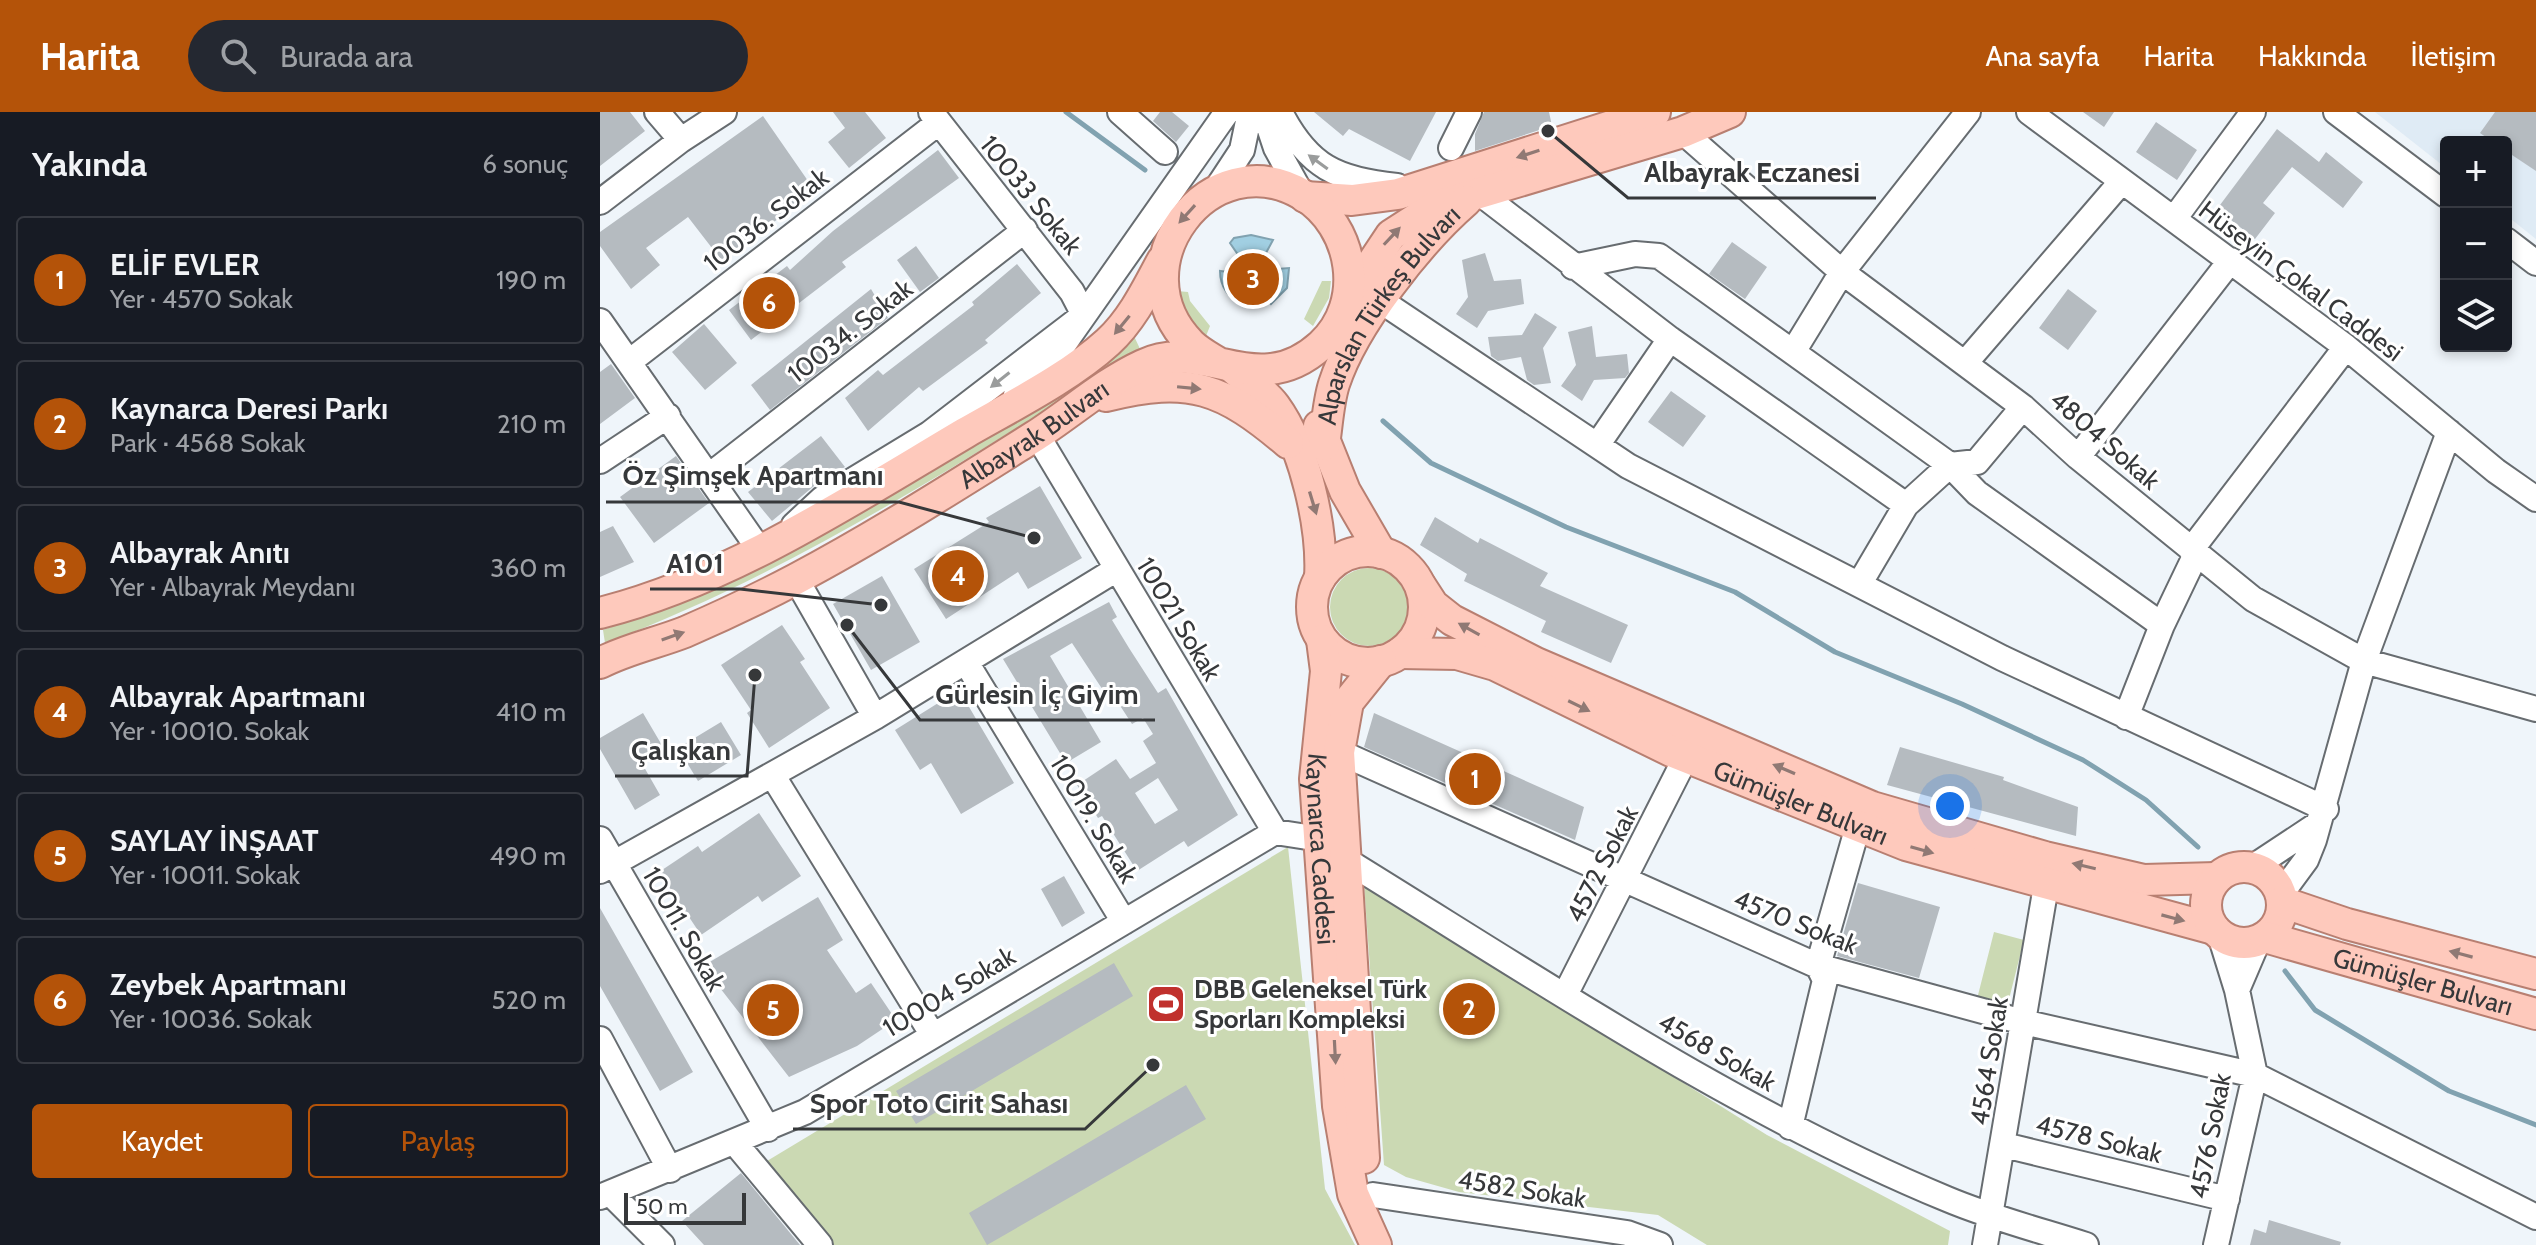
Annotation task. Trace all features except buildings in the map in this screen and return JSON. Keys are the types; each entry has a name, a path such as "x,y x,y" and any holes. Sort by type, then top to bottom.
{"main road":[{"name":"Alparslan Türkeş Bulvarı","path":"1303,195 1375,199 1419,188 1655,112"},
{"name":"Alparslan Türkeş Bulvarı","path":"1348,300 1382,247 1402,225 1436,206 1683,132 1730,112"},
{"path":"1244,183 1273,183 1303,195 1326,213 1343,239 1350,269 1348,300 1338,323 1324,343 1304,358 1282,368 1257,371 1225,365 1191,345 1173,320 1163,291 1163,259 1173,231 1191,208 1215,191 1244,183"},
{"name":"Alparslan Türkeş Bulvarı","path":"1310,447 1347,353 1381,301 1427,238 1477,195"},
{"name":"Albayrak Bulvarı","path":"600,613 646,601 759,549 985,421 1108,342 1137,306 1163,259"},
{"name":"Kaynarca Caddesi","path":"1324,343 1314,389 1310,447 1320,528 1320,578 1311,606 1322,640 1326,671 1315,779 1343,1151 1353,1194 1376,1245"},
{"name":"Albayrak Bulvarı","path":"600,663 685,631 796,579 1037,435 1085,401 1153,360 1185,358 1225,365"},
{"name":"Kaynarca Caddesi","path":"1225,365 1272,402 1286,423 1310,447 1345,491 1381,553 1409,569 1420,585 1424,604 1422,623 1414,639 1391,657 1348,702 1339,752 1364,1166 1373,1195 1398,1245"},
{"name":"Kaynarca Caddesi","path":"1085,401 1159,386 1214,392 1310,447"},
{"path":"1320,578 1339,558 1357,552 1381,553"},
{"name":"Gümüşler Bulvarı","path":"1420,585 1433,605 1452,620 1536,663 1872,807 2045,857 2144,880 2216,878"},
{"path":"1322,640 1335,653 1351,661 1391,657"},
{"name":"Gümüşler Bulvarı","path":"1391,657 1457,654 1495,665 1686,757 1906,845 2217,932"},
{"path":"2253,867 2273,880 2281,898 2276,925 2262,939 2234,942 2217,932 2205,907 2207,891 2216,878 2229,869 2253,867"},
{"name":"Gümüşler Bulvarı","path":"2281,898 2536,974"},
{"name":"Gümüşler Bulvarı","path":"2262,939 2536,1014"}],"street":[{"path":"657,112 681,140"},
{"path":"600,202 681,140 724,112"},
{"path":"1120,112 1165,152"},
{"path":"985,421 1048,365 1227,112"},
{"path":"1215,191 1242,150 1250,112"},
{"path":"1264,112 1276,148 1303,195"},
{"path":"1280,112 1303,151 1337,174 1366,183 1419,188"},
{"path":"1451,148 1469,112"},
{"path":"1793,352 1842,272 1968,112"},
{"name":"Hüseyin Çokal Caddesi","path":"2029,112 2346,347 2536,499"},
{"path":"2174,219 2253,112"},
{"path":"2336,112 2440,190"},
{"name":"10033 Sokak","path":"934,117 1072,292 1084,315"},
{"name":"10036. Sokak","path":"629,362 934,117"},
{"name":"4804 Sokak","path":"1683,132 1842,272 2023,407 2078,457 2253,599 2364,661 2536,709"},
{"path":"1966,362 2122,181"},
{"path":"1477,195 1670,339 1906,505"},
{"name":"10034. Sokak","path":"709,476 1025,230"},
{"path":"2512,245 2536,263"},
{"path":"1573,267 1635,254 1659,256 1950,465 1977,493 2162,625"},
{"path":"2078,457 2231,260"},
{"path":"1381,301 1628,466 2002,658 2322,816"},
{"name":"Albayrak Bulvarı","path":"790,533 796,522 822,499 929,434 1084,315"},
{"path":"600,321 759,549"},
{"path":"1598,444 1670,339"},
{"path":"2126,717 2194,552 2346,347"},
{"path":"1860,583 1906,505 1950,465 1977,462 2023,407"},
{"path":"600,461 668,416"},
{"path":"2281,898 2306,860 2322,816 2364,661 2449,432"},
{"name":"Albayrak Bulvarı","path":"910,466 929,434"},
{"name":"10021 Sokak","path":"1037,435 1275,832"},
{"path":"607,867 875,717 1117,569"},
{"path":"796,579 875,717"},
{"path":"600,605 646,601"},
{"name":"10019. Sokak","path":"966,662 1124,922"},
{"name":"4570 Sokak","path":"1339,752 1818,966 2023,1022 2255,1075 2536,1217"},
{"name":"4572 Sokak","path":"1565,995 1627,879 1686,757"},
{"path":"773,776 932,1034"},
{"path":"2253,867 2322,816"},
{"path":"1790,1127 1825,980 1818,966 1858,826"},
{"path":"1275,832 1320,839"},
{"name":"10004 Sokak","path":"605,1195 736,1144 805,1112 1275,832"},
{"name":"10011. Sokak","path":"600,839 607,867 768,1129"},
{"name":"4568 Sokak","path":"1344,859 1565,995 1790,1127 1991,1215 2086,1245"},
{"name":"4564 Sokak","path":"1985,1245 2046,886"},
{"name":"4576 Sokak","path":"2216,1245 2255,1075 2237,990 2217,932"},
{"path":"2237,990 2262,939"},
{"path":"600,1039 670,1170"},
{"path":"736,1144 820,1245"},
{"name":"4578 Sokak","path":"2004,1145 2227,1199"},
{"path":"605,1195 662,1245"},
{"name":"4582 Sokak","path":"1373,1195 1627,1233 1660,1245"}],"shaded area":[{"path":"2375,112 2536,112 2536,239 2512,220 2512,136 2440,136 2440,163"}],"green space":[{"path":"1322,281 1331,281 1329,298 1313,326 1304,319"},
{"path":"1177,291 1188,292 1190,301 1210,326 1206,336 1184,312"},
{"path":"1133,334 1141,351 880,510 745,582 605,643 603,630 671,605"},
{"path":"1369,568 1384,571 1396,580 1405,592 1408,607 1405,622 1396,634 1384,643 1369,646 1354,643 1342,634 1333,622 1330,607 1333,592 1342,580 1354,571"},
{"name":"DBB Geleneksel Türk Sporları Kompleksi","path":"1288,847 1325,1189 1355,1245 827,1245 767,1161"},
{"path":"1364,884 1767,1135 1950,1231 1948,1245 1707,1245 1658,1215 1459,1192 1406,1177 1384,1165"},
{"path":"1994,932 2024,940 2007,1007 1977,999"}],"water":[{"path":"1251,235 1273,240 1260,264 1263,270 1289,268 1287,288 1271,304 1257,286 1249,288 1242,306 1229,295 1222,282 1220,271 1236,273 1243,262 1230,243 1234,238"}],"waterway":[{"path":"1066,112 1145,170"},
{"path":"1383,421 1431,463 1566,527 1735,592 1835,652 1962,704 2083,760 2146,800 2198,847"},
{"path":"2285,971 2315,1010 2449,1091 2536,1125"}],"place":[{"name":"Albayrak Eczanesi","path":"1548,131"},
{"name":"Albayrak Anıtı","path":"1253,279"},
{"name":"Zeybek Apartmanı","path":"769,303"},
{"name":"Öz Şimşek Apartmanı","path":"1034,538"},
{"name":"Albayrak Apartmanı","path":"958,576"},
{"name":"A101","path":"881,605"},
{"name":"Gürlesin İç Giyim","path":"847,625"},
{"name":"Çalışkan","path":"755,675"},
{"name":"ELİF EVLER","path":"1475,779"},
{"name":"DBB Geleneksel Türk Sporları Kompleksi","path":"1166,1004"},
{"name":"Kaynarca Deresi Parkı","path":"1469,1009"},
{"name":"SAYLAY İNŞAAT","path":"773,1010"},
{"name":"Spor Toto Cirit Sahası","path":"1153,1065"}]}
